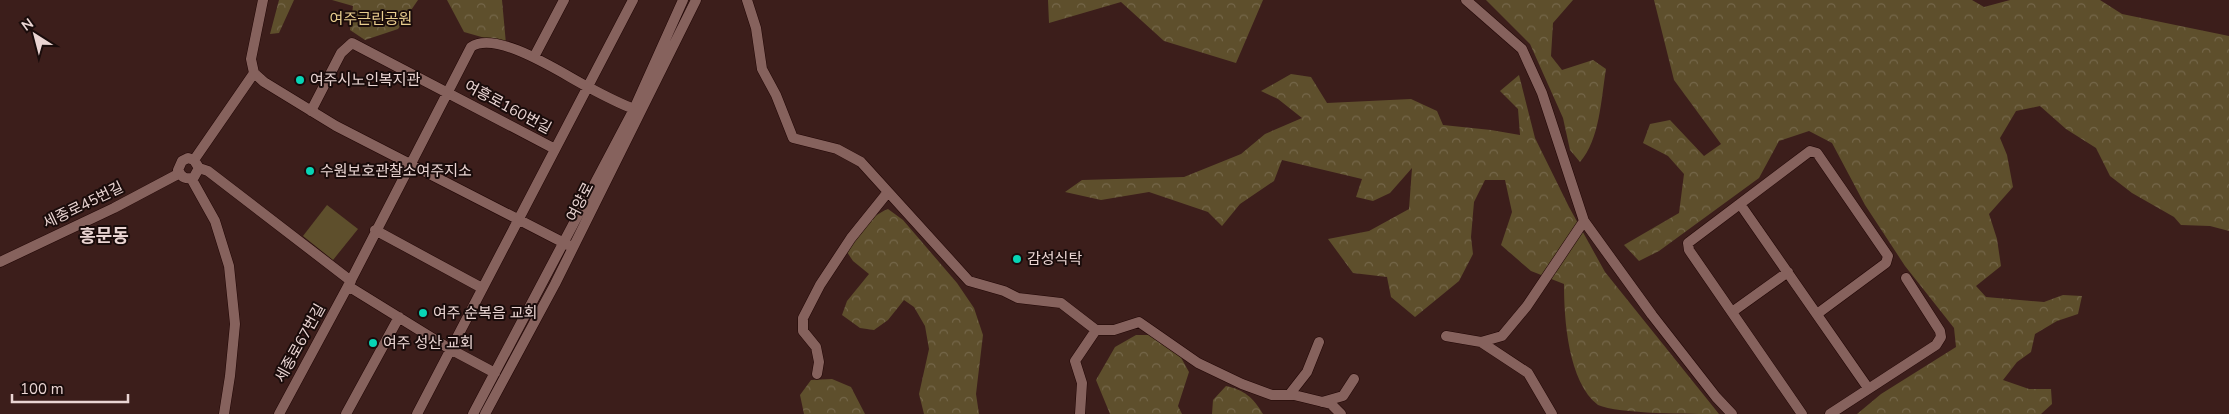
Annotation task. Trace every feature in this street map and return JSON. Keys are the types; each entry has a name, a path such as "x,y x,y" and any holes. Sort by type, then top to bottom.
{"street":[{"path":"263,0 251,58 254,73 275,90 410,164 569,245"},
{"path":"534,57 564,0"},
{"path":"588,87 634,0"},
{"name":"여양로","path":"473,414 494,373 569,245 634,109 683,0"},
{"name":"여양로","path":"484,414 696,0"},
{"path":"747,0 756,28 762,69 776,95 793,138 838,149 861,162 969,281 1004,291 1018,298 1061,303 1096,330 1114,330 1139,322 1198,363 1272,395 1289,395 1331,404 1341,414"},
{"path":"1466,0 1522,49 1542,93 1584,221 1652,315 1732,414"},
{"name":"여흥로160번길","path":"311,111 341,53 352,43 555,149"},
{"name":"여흥로160번길","path":"349,284 468,51 479,43 497,44 534,57 588,87 634,109"},
{"path":"254,73 196,164 197,174 191,178 185,178 180,173 178,167 182,161 188,158 196,164 208,171 349,284 450,349 494,373"},
{"name":"여흥로160번길","path":"418,414 450,349 588,87"},
{"path":"1802,414 1689,250 1688,243 1810,151 1817,153 1888,256 1886,263 1817,314"},
{"name":"세종로45번길","path":"0,262 114,208 180,173"},
{"path":"191,178 215,221 228,266 235,324 224,414"},
{"path":"817,374 819,362 816,347 804,332 803,318 820,285 851,238 888,192"},
{"path":"1740,204 1868,388"},
{"path":"1481,342 1502,336 1531,300 1584,221"},
{"path":"375,230 482,288"},
{"path":"1732,312 1788,272"},
{"path":"1830,414 1936,345 1941,338 1940,331 1906,278"},
{"name":"세종로67번길","path":"279,414 349,284"},
{"path":"346,414 399,317"},
{"path":"1080,414 1082,383 1075,361 1096,330"},
{"path":"1446,336 1481,342 1528,373 1552,414"},
{"path":"1289,395 1307,372 1320,342"},
{"path":"1322,402 1343,396 1354,379"}],"green space":[{"name":"여주근린공원","path":"279,0 294,0 279,33 270,34"},
{"name":"여주근린공원","path":"332,0 418,0 398,29 365,40 350,30 353,6"},
{"name":"여주근린공원","path":"447,0 502,0 506,44 464,32"},
{"path":"1048,0 1263,0 1236,63 1164,41 1121,2 1049,23"},
{"path":"1486,0 1573,0 1553,23 1551,56 1562,70 1593,60 1606,69 1596,130 1587,153 1580,162 1570,150 1563,118 1530,44"},
{"path":"1654,0 1972,0 1984,7 2010,0 2100,0 2122,14 2229,36 2229,231 2210,226 2181,225 2174,217 2132,193 2110,176 2096,148 2066,129 2040,106 2016,111 2000,138 2007,155 2013,187 1989,214 1997,239 2001,266 1976,286 1986,297 2044,302 2063,295 2082,296 2078,314 2057,321 2035,334 2031,352 2017,362 2003,380 2029,389 2051,389 2052,404 2041,414 1857,414 1881,394 1956,347 1954,328 1905,266 1865,205 1832,143 1809,131 1779,141 1759,178 1659,251 1639,261 1624,245 1679,213 1684,174 1668,156 1643,143 1650,124 1670,120 1704,156 1721,144 1674,80"},
{"path":"1291,74 1311,77 1327,103 1411,99 1437,111 1443,125 1520,135 1518,109 1500,91 1519,75 1535,138 1569,207 1605,272 1719,414 1656,413 1608,408 1598,405 1588,395 1574,366 1570,349 1565,314 1564,284 1531,271 1501,245 1512,212 1505,180 1485,180 1474,202 1471,237 1473,254 1459,281 1415,317 1391,297 1387,277 1353,273 1328,239 1369,231 1409,209 1412,168 1390,193 1373,201 1356,197 1362,179 1282,160 1274,181 1240,204 1222,226 1208,212 1149,192 1101,200 1065,192 1082,180 1184,177 1241,154 1265,134 1302,118 1278,99 1261,91"},
{"path":"327,205 358,229 333,260 303,236"},
{"path":"888,209 903,220 957,283 974,308 983,335 976,394 979,414 924,414 919,394 929,349 925,326 914,307 904,300 888,320 874,330 860,328 842,315 847,301 869,274 853,261 847,252 869,221"},
{"path":"1136,335 1152,335 1179,354 1189,372 1178,406 1182,414 1110,414 1096,380 1115,347"},
{"path":"832,379 851,387 865,414 804,414 800,395 811,380"},
{"path":"1226,386 1248,395 1263,414 1212,414 1213,400"}],"place":[{"name":"여주시노인복지관","path":"300,80"},
{"name":"수원보호관찰소여주지소","path":"310,171"},
{"name":"감성식탁","path":"1017,259"},
{"name":"여주 순복음 교회","path":"423,313"},
{"name":"여주 성산 교회","path":"373,343"}],"district":[{"name":"홍문동","path":"104,236"}]}
